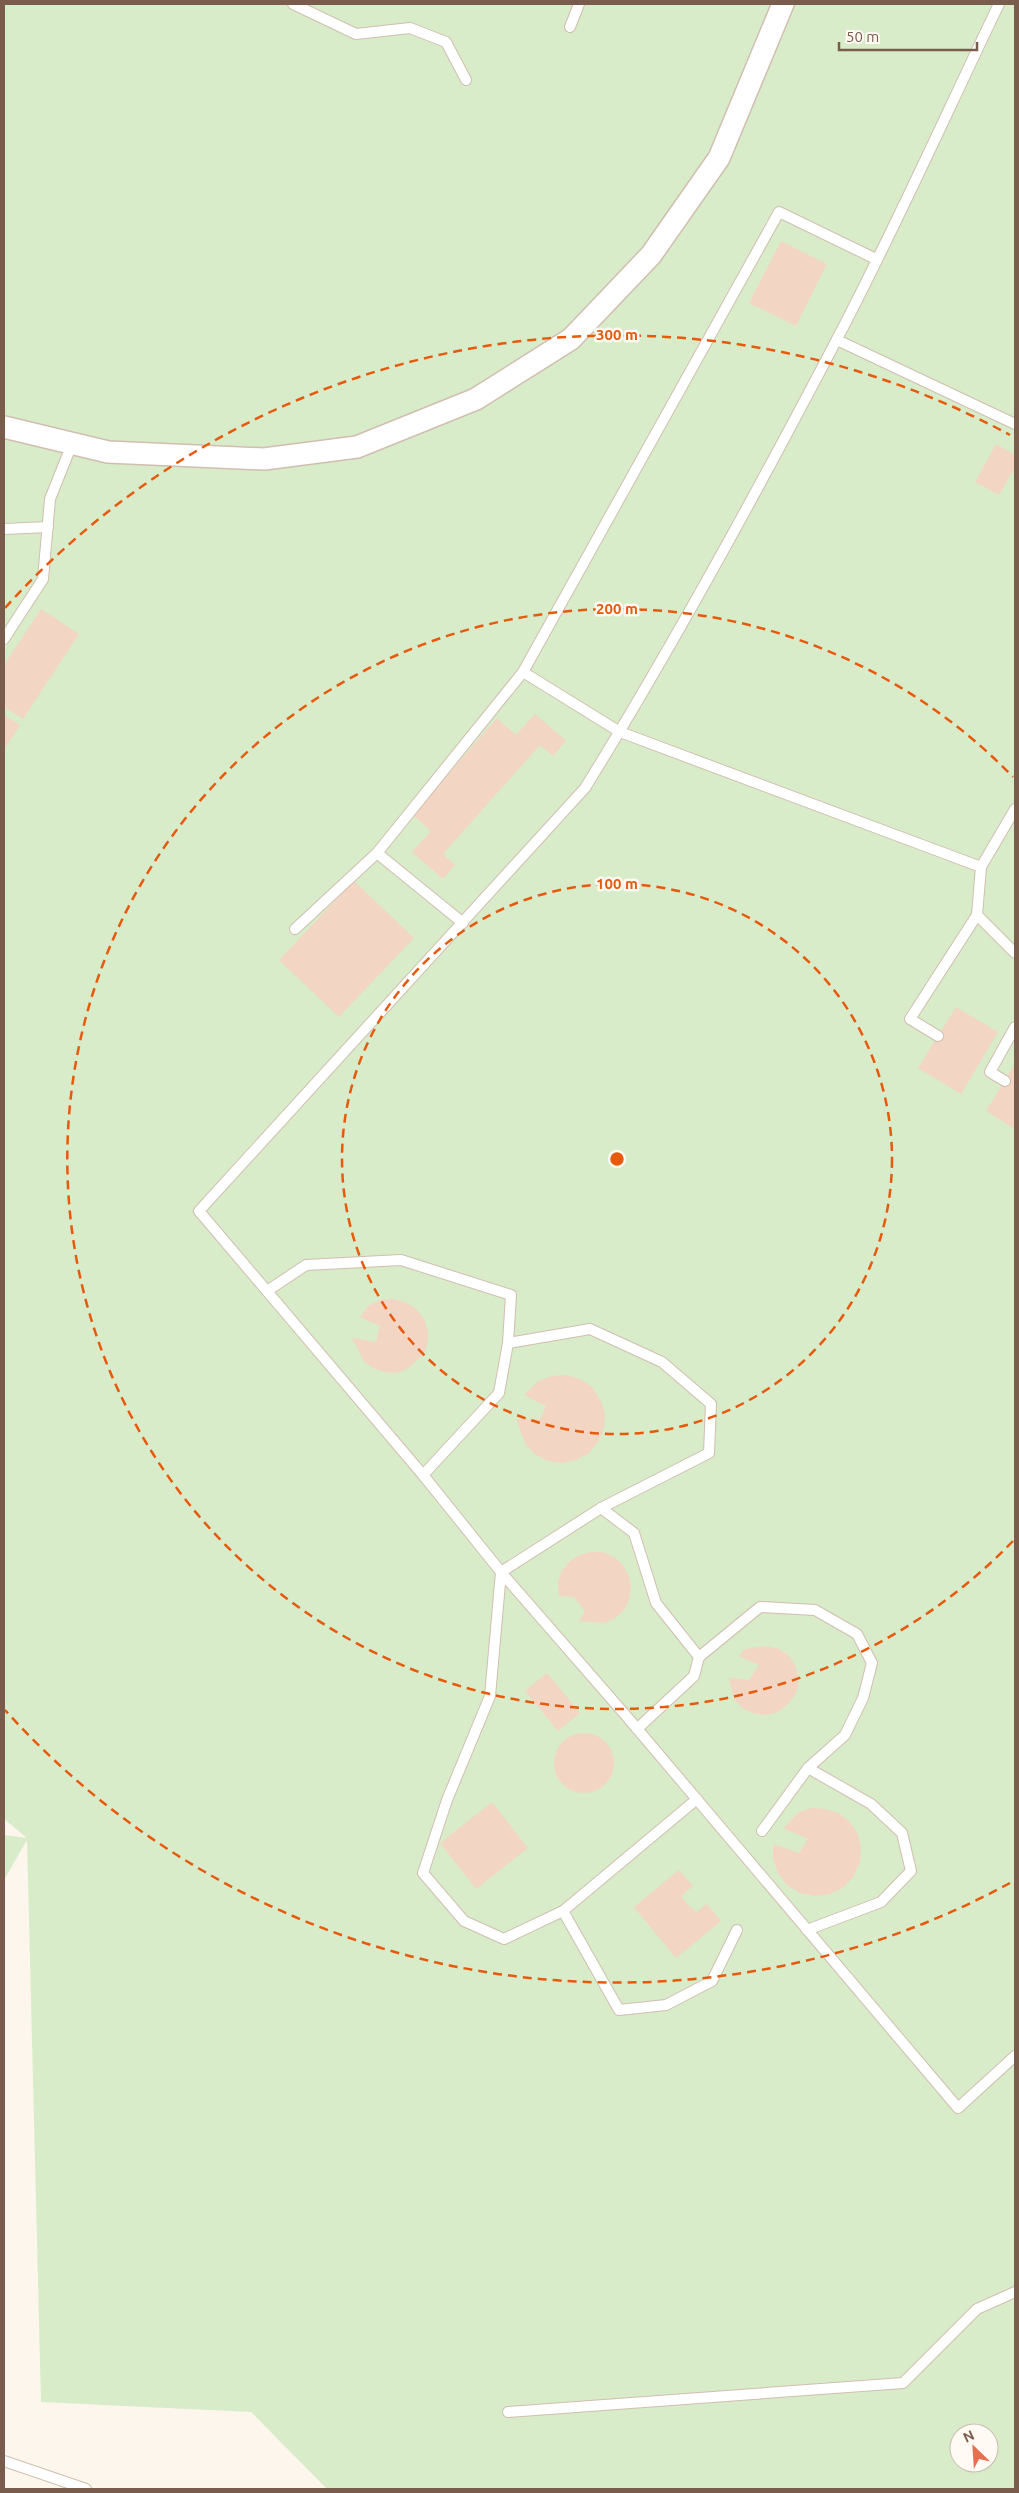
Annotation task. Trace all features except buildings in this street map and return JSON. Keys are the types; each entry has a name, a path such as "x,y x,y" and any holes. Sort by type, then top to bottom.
{"street":[{"path":"4,427 108,452 264,459 357,447 476,399 571,339 651,255 719,158 783,4"}],"lane":[{"path":"293,4 356,34 410,28 446,42 466,80"},
{"path":"570,27 579,4"},
{"path":"999,4 837,340 728,542 620,732 585,788 199,1211 423,1475 501,1572 697,1799 958,2108 1015,2056"},
{"path":"295,929 377,852 523,672 779,212 876,259"},
{"path":"837,340 1015,424"},
{"path":"4,639 43,579 50,499 72,444"},
{"path":"4,529 48,527"},
{"path":"523,672 620,732 982,867"},
{"path":"938,1036 910,1019 977,915 982,867 1015,809"},
{"path":"377,852 462,923"},
{"path":"977,915 1015,953"},
{"path":"1005,1081 990,1072 1015,1027"},
{"path":"267,1291 306,1265 401,1260 511,1294 508,1343 499,1393 423,1475"},
{"path":"501,1572 601,1508 709,1453 711,1404 662,1362 590,1330 508,1343"},
{"path":"601,1508 634,1533 656,1603 699,1657"},
{"path":"501,1572 490,1696 447,1800 423,1873 464,1921 504,1939 563,1911 697,1799"},
{"path":"637,1729 694,1676 699,1657 760,1607 815,1610 857,1634 872,1662 863,1698 845,1735 808,1768 762,1831"},
{"path":"807,1930 881,1902 911,1870 902,1833 871,1804 808,1768"},
{"path":"563,1911 619,2010 666,2005 712,1981 737,1930"},
{"path":"508,2412 903,2383 977,2309 1015,2292"},
{"path":"4,2461 86,2489"}],"green space":[{"path":"4,4 1015,4 1015,2489 327,2489 251,2412 41,2402 27,1840 4,1880 4,1835 27,1838 4,1819"}]}
